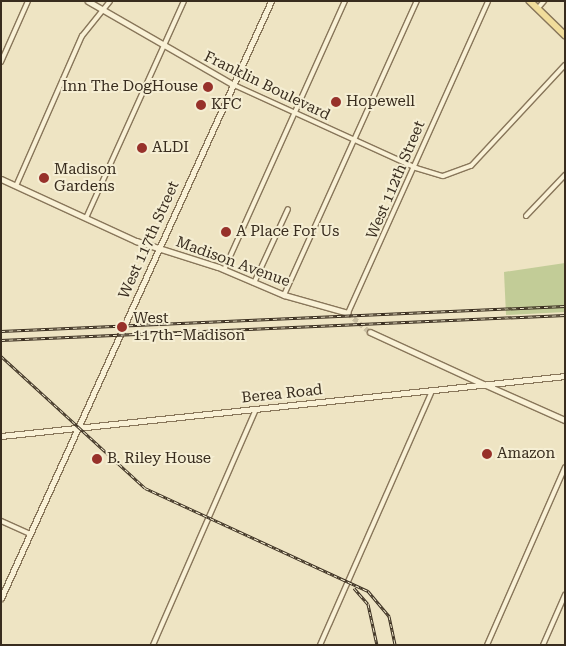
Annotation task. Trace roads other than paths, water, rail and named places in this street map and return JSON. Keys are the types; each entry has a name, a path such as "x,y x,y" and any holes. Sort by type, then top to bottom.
{"main road":[{"name":"West 117th Street","path":"1,598 271,1"},
{"path":"530,1 565,34"},
{"name":"Madison Avenue","path":"1,179 86,218 159,248 224,270 284,295 348,313"},
{"path":"370,332 483,384"},
{"name":"Berea Road","path":"1,436 78,430 565,376"}],"street":[{"path":"1,62 28,1"},
{"name":"Franklin Boulevard","path":"88,1 164,47 294,114 416,168 443,176 471,166 565,65"},
{"path":"16,186 82,36 104,11 110,1"},
{"path":"86,218 184,1"},
{"path":"224,270 345,1"},
{"path":"284,295 417,1"},
{"name":"West 112th Street","path":"348,313 416,168 414,160 488,1"},
{"path":"538,8 544,1"},
{"path":"526,216 565,175"},
{"path":"254,282 288,209"},
{"path":"483,384 565,420"},
{"path":"320,645 432,391"},
{"path":"153,645 256,409"},
{"path":"487,645 565,467"},
{"path":"1,521 30,534"},
{"path":"543,645 565,596"}],"tunnel":[{"path":"348,313 370,332"}],"railway":[{"path":"1,331 565,306"},
{"path":"1,340 565,315"},
{"path":"1,356 145,488 368,591 389,616 395,645"},
{"path":"354,588 368,604 377,645"}],"place":[{"name":"Inn The DogHouse","path":"208,87"},
{"name":"Hopewell","path":"336,102"},
{"name":"KFC","path":"201,105"},
{"name":"ALDI","path":"142,148"},
{"name":"Madison Gardens","path":"44,178"},
{"name":"A Place For Us","path":"226,232"},
{"name":"West 117th–Madison","path":"122,327"},
{"name":"Amazon","path":"487,454"},
{"name":"B. Riley House","path":"97,459"}]}
